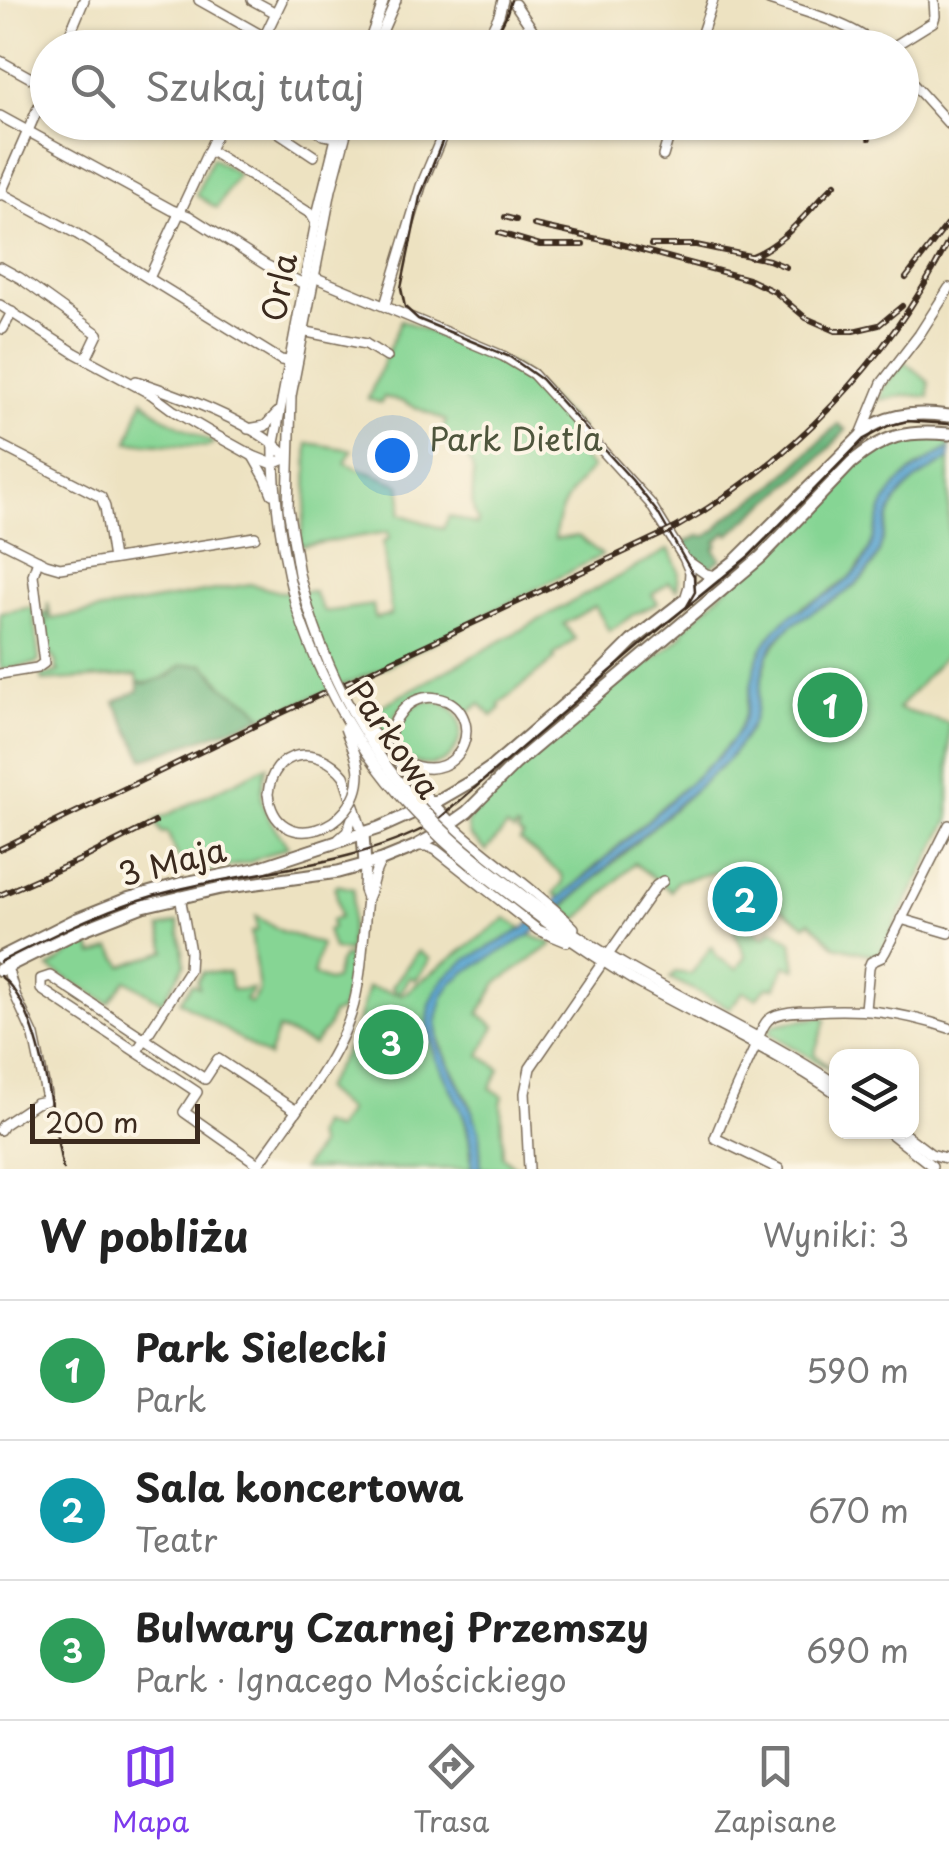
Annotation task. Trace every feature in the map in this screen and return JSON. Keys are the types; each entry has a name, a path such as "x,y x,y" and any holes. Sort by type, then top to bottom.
{"main road":[{"path":"428,798 450,794 492,767 632,641 717,576 776,522 860,434 891,418 914,414 949,416"},
{"path":"428,798 452,824 515,764 761,557 868,450 905,433 949,434"},
{"name":"3 Maja","path":"2,965 77,919 127,899 255,869 363,834 428,798"},
{"name":"3 Maja","path":"2,965 108,918 180,896 239,884 338,872 382,860 414,847 452,824"},
{"path":"363,834 365,865"}],"street":[{"path":"72,30 84,0"},
{"path":"199,0 254,30"},
{"path":"252,0 276,13"},
{"path":"268,30 282,0"},
{"path":"383,30 396,0"},
{"path":"492,30 504,0"},
{"path":"703,30 713,0"},
{"path":"770,0 794,4 853,30"},
{"path":"919,30 935,16 934,0"},
{"path":"371,30 380,2"},
{"path":"515,4 533,30"},
{"path":"0,61 30,77"},
{"path":"919,91 949,124"},
{"path":"0,116 30,134"},
{"path":"30,125 0,194 76,234 288,361"},
{"path":"42,140 299,282"},
{"path":"148,278 214,140"},
{"path":"290,140 314,156"},
{"name":"Orla","path":"273,464 299,282 336,140"},
{"name":"Orla","path":"288,458 291,396 302,330 344,140"},
{"path":"385,305 421,186 440,140"},
{"path":"663,156 667,140"},
{"path":"209,150 311,214 316,223"},
{"path":"0,267 98,334 86,359"},
{"path":"314,276 503,356 535,376 644,496 684,558 690,579 684,602"},
{"path":"860,434 882,383 949,288"},
{"path":"0,305 86,359 253,456 273,464 288,458 274,443 217,413 112,372"},
{"path":"2,329 12,312"},
{"path":"302,330 366,344 387,357"},
{"path":"875,403 881,413 891,418"},
{"path":"228,442 229,428 265,426 278,411"},
{"path":"208,431 218,423 217,413"},
{"path":"0,445 101,497 113,559"},
{"path":"253,456 276,508"},
{"name":"Parkowa","path":"288,458 288,508 299,574 346,713"},
{"name":"Parkowa","path":"273,464 280,540 305,635 346,713 401,797 439,838 537,905 555,926 586,941 606,959"},
{"path":"0,541 60,568 255,536"},
{"path":"684,558 706,574 717,576"},
{"path":"0,674 40,667 44,661 33,576 38,560"},
{"path":"665,616 676,629"},
{"path":"346,713 396,756 415,767 436,768 458,755 466,734 459,711 446,701 422,698 408,705 392,730 393,752 397,762 428,798"},
{"path":"346,713 359,773 354,797 344,814 332,823 305,832 283,824 269,804 272,776 281,765 294,757 313,755 326,760 344,776 356,807 363,834"},
{"path":"335,843 347,832 356,807"},
{"path":"464,836 468,812"},
{"path":"452,824 575,943 829,1080"},
{"path":"865,1009 869,967 886,952 949,826"},
{"path":"414,847 436,850 514,912 555,926"},
{"path":"295,1110 218,1060 184,1112 246,1154 257,1167 295,1110 337,1047 348,1021 356,992 367,898 374,872 382,860"},
{"path":"365,865 367,898"},
{"name":"3 Maja","path":"338,872 364,883"},
{"path":"529,1169 524,1093 527,1076 662,881"},
{"path":"137,1051 190,964 180,896"},
{"path":"901,920 949,933"},
{"path":"0,1130 46,1101 34,1036 2,965"},
{"path":"197,1092 41,989 41,979 50,976 205,1079"},
{"path":"779,1169 715,1138 765,1024 778,1015 802,1011 865,1009 949,1028"},
{"path":"757,1042 829,1089"},
{"path":"900,1139 938,1163"},
{"path":"911,1139 938,1163"}],"green space":[{"path":"212,158 238,174 217,208 196,195"},
{"name":"Park Dietla","path":"401,320 515,367 580,428 568,443 592,468 567,500 555,539 578,536 602,555 375,672 264,717 251,703 225,688 213,672 182,665 149,682 138,682 137,675 43,681 41,675 59,671 48,647 46,623 45,640 51,657 46,656 42,614 47,613 47,622 48,602 51,619 250,584 280,592 313,591 324,612 373,605 375,618 391,615 383,541 389,539 388,532 301,546 301,539 307,501 308,443 352,450 345,463 400,485 400,514 443,529 449,516 477,525 472,466 464,448 440,437 446,421 404,402 384,397 381,403 368,399"},
{"path":"904,361 929,382 929,397 907,395 880,400 885,385"},
{"path":"143,399 160,415 213,443 208,447 128,442"},
{"path":"838,424 846,430 819,458 716,542 714,549 721,559 706,571 696,563 681,544 707,536 771,488"},
{"path":"942,436 949,442 949,448 913,470 896,486 883,509 873,545 853,575 825,596 803,606 757,660 744,718 718,757 560,898 554,893 563,883 562,875 520,841 523,837 519,829 514,832 507,827 486,851 470,836 467,824 472,813 581,712 683,634 858,461 891,440"},
{"path":"949,459 949,651 898,709 949,723 949,820 880,954 835,946 810,921 805,925 726,870 677,881 671,891 634,863 577,921 564,907 728,760 749,730 768,655 779,639 804,615 862,579 879,553 896,500 916,480"},
{"path":"669,549 679,572 677,590 669,582 652,595 658,603 609,631 595,606 564,624 575,639 499,704 501,708 492,716 480,704 467,713 442,695 418,695 399,710 387,738 367,714"},
{"path":"33,607 39,661 0,670 0,613"},
{"path":"204,664 225,688 251,703 264,717 144,759 115,702 138,691 138,682 145,684 170,676 182,665"},
{"path":"421,702 443,704 456,713 460,727 458,743 450,756 436,764 418,763 397,751 400,722"},
{"path":"267,766 262,791 264,809 288,847 250,862 200,873 197,859 182,866 167,832 162,833 155,821"},
{"path":"337,885 354,889 349,952 333,949 327,930 332,928 331,920 340,917"},
{"path":"256,916 281,931 321,944 313,975 328,981 335,979 339,963 349,956 341,1011 332,1014 327,1028 313,1045 278,1029 268,1057 180,1001 192,984 199,987 197,981 203,972 229,973 232,990 253,989 245,1000 251,1003 259,990 251,932 257,931"},
{"path":"506,918 523,929 475,956 448,978 431,1008 427,1028 463,1114 471,1169 302,1169 319,1146 315,1136 320,1124 335,1130 348,1111 323,1089 353,1039 368,987 399,994 392,987 418,951 430,959 416,980 410,977 402,995"},
{"path":"178,922 185,964 162,1002 126,980 109,1003 49,968 88,940 94,955 111,948 123,966 166,951 160,928"},
{"path":"739,923 765,937 774,929 792,942 796,969 785,965 776,987 767,987 756,998 744,991 730,1008 670,978 675,972 691,974 712,946 717,957 737,969 746,956 733,929"},
{"path":"530,935 553,944 497,983 479,1014 495,1026 480,1055 500,1069 490,1088 503,1096 503,1156 523,1169 481,1169 474,1115 442,1047 437,1012 442,995 456,979"},
{"path":"822,1017 826,1020 814,1054 829,1069 769,1033 777,1024"}],"water":[{"path":"949,448 949,459 916,480 896,500 879,552 862,578 776,640 765,661 753,721 728,760 530,935 467,971 443,996 437,1019 439,1045 479,1131 481,1169 471,1169 466,1120 436,1059 427,1028 430,1004 437,989 466,960 523,929 718,757 742,723 757,661 775,630 855,573 869,551 882,510 894,489 910,473"}],"tram line":[{"path":"499,30 511,0"},
{"path":"443,140 420,197 401,288 405,307 418,319 510,357 541,379 658,513 694,576 695,592 687,606"},
{"path":"0,962 130,903 209,883 341,858 434,823 750,555 864,439 907,421 949,424"},
{"path":"0,976 15,991 36,1038 63,1169"}],"railway":[{"path":"750,257 786,235 835,184"},
{"path":"505,217 516,220"},
{"path":"906,278 949,222"},
{"path":"534,225 748,279 775,292 806,318 836,331 879,325 902,306"},
{"path":"499,233 540,245 583,245"},
{"path":"0,849 675,528 718,501 797,439 867,367 925,284 949,240"},
{"path":"651,245 696,245 786,267"},
{"path":"0,895 155,822"}],"place":[{"name":"Park Sielecki","path":"830,705"},
{"name":"Sala koncertowa","path":"745,899"},
{"name":"Bulwary Czarnej Przemszy","path":"391,1042"}]}
